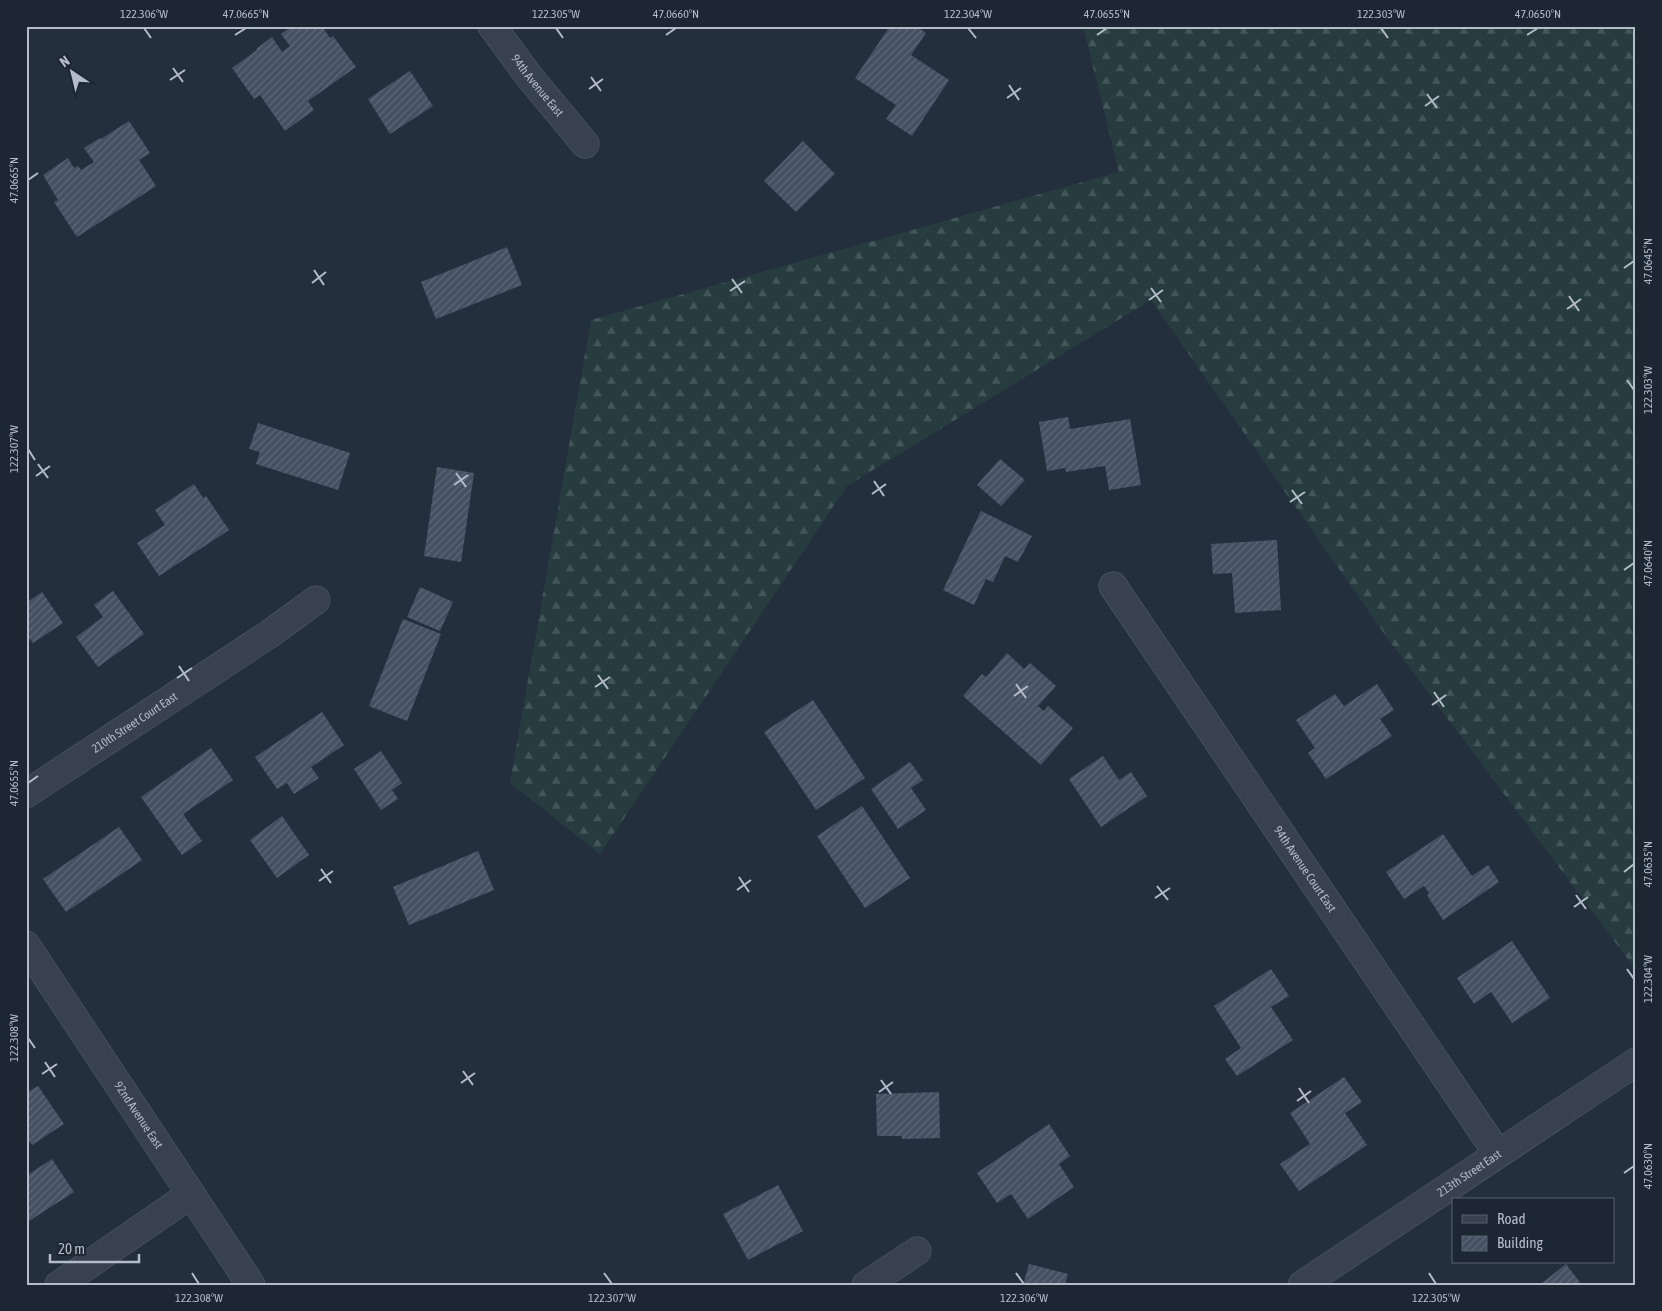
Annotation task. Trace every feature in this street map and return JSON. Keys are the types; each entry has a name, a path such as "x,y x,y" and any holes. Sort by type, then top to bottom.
{"street":[{"name":"94th Avenue East","path":"492,26 528,75 585,144"},
{"name":"94th Avenue Court East","path":"1113,586 1498,1154"},
{"name":"210th Street Court East","path":"26,794 268,635 316,600"},
{"name":"92nd Avenue East","path":"26,945 251,1285"},
{"name":"213th Street East","path":"1302,1285 1636,1062"},
{"path":"59,1285 191,1194"},
{"path":"866,1285 917,1251"}],"green space":[{"path":"1083,26 1636,26 1636,970 1388,639 1151,300 847,486 600,854 510,783 591,320 1119,172"}],"building":[{"path":"292,26 322,26 330,38 333,36 356,67 308,101 314,110 285,131 260,95 254,99 232,68 272,37 282,52 290,46 281,34"},
{"path":"890,26 916,26 926,33 911,55 949,80 912,136 886,119 896,105 855,78"},
{"path":"410,71 433,106 390,134 368,99"},
{"path":"129,121 150,153 139,160 156,186 77,237 54,202 58,200 43,175 68,158 74,168 78,166 81,170 94,162 84,148"},
{"path":"803,141 835,174 796,212 764,181"},
{"path":"507,247 522,285 436,319 421,282"},
{"path":"1068,417 1070,429 1130,419 1141,485 1109,490 1105,466 1066,472 1065,468 1047,471 1039,422"},
{"path":"258,423 350,453 338,490 256,464 260,452 249,449"},
{"path":"1000,459 1025,480 1001,506 977,485"},
{"path":"437,467 474,473 461,562 424,556"},
{"path":"194,484 203,498 206,496 229,530 159,576 137,543 165,525 155,510"},
{"path":"981,511 1032,536 1018,562 1005,556 993,582 986,579 974,605 943,590"},
{"path":"1277,540 1281,610 1235,613 1232,573 1213,574 1211,544"},
{"path":"420,587 453,602 440,631 407,617"},
{"path":"113,591 144,634 98,667 76,637 103,617 94,605"},
{"path":"42,592 63,623 33,643 26,634 26,603"},
{"path":"403,619 441,634 407,721 369,706"},
{"path":"1007,653 1024,669 1030,663 1056,686 1038,706 1044,711 1048,706 1073,728 1041,765 963,696 982,674 986,677"},
{"path":"1377,684 1394,710 1380,719 1392,736 1326,779 1308,753 1315,748 1296,720 1335,694 1344,706"},
{"path":"813,700 865,778 816,810 764,732"},
{"path":"322,712 344,745 311,767 319,778 294,794 287,783 277,789 255,757"},
{"path":"211,748 233,780 183,814 202,841 182,855 141,797"},
{"path":"381,751 402,783 392,790 398,799 381,810 354,769"},
{"path":"1103,756 1119,780 1131,772 1147,796 1101,827 1069,779"},
{"path":"910,762 923,780 911,788 926,810 898,829 871,789"},
{"path":"862,806 910,878 865,908 817,836"},
{"path":"282,816 309,855 277,878 250,840"},
{"path":"119,827 142,860 66,912 43,879"},
{"path":"1443,834 1472,876 1488,865 1499,882 1443,920 1427,895 1429,893 1424,886 1404,899 1386,872"},
{"path":"478,851 494,890 409,925 393,887"},
{"path":"1512,941 1550,998 1512,1023 1491,992 1474,1004 1457,978"},
{"path":"1271,969 1289,996 1271,1007 1293,1040 1237,1076 1225,1059 1241,1048 1214,1006"},
{"path":"1344,1077 1362,1102 1345,1113 1367,1145 1299,1191 1280,1164 1310,1144 1290,1113"},
{"path":"38,1086 64,1124 32,1145 26,1137 26,1093"},
{"path":"939,1092 940,1138 902,1139 902,1136 877,1136 876,1094"},
{"path":"1049,1124 1070,1156 1059,1164 1074,1187 1028,1219 1011,1194 997,1203 977,1173"},
{"path":"52,1159 74,1192 26,1223 26,1176"},
{"path":"778,1185 803,1231 748,1260 723,1214"},
{"path":"1029,1264 1068,1274 1065,1285 1023,1285"},
{"path":"1566,1264 1582,1285 1543,1285 1542,1283"}]}
